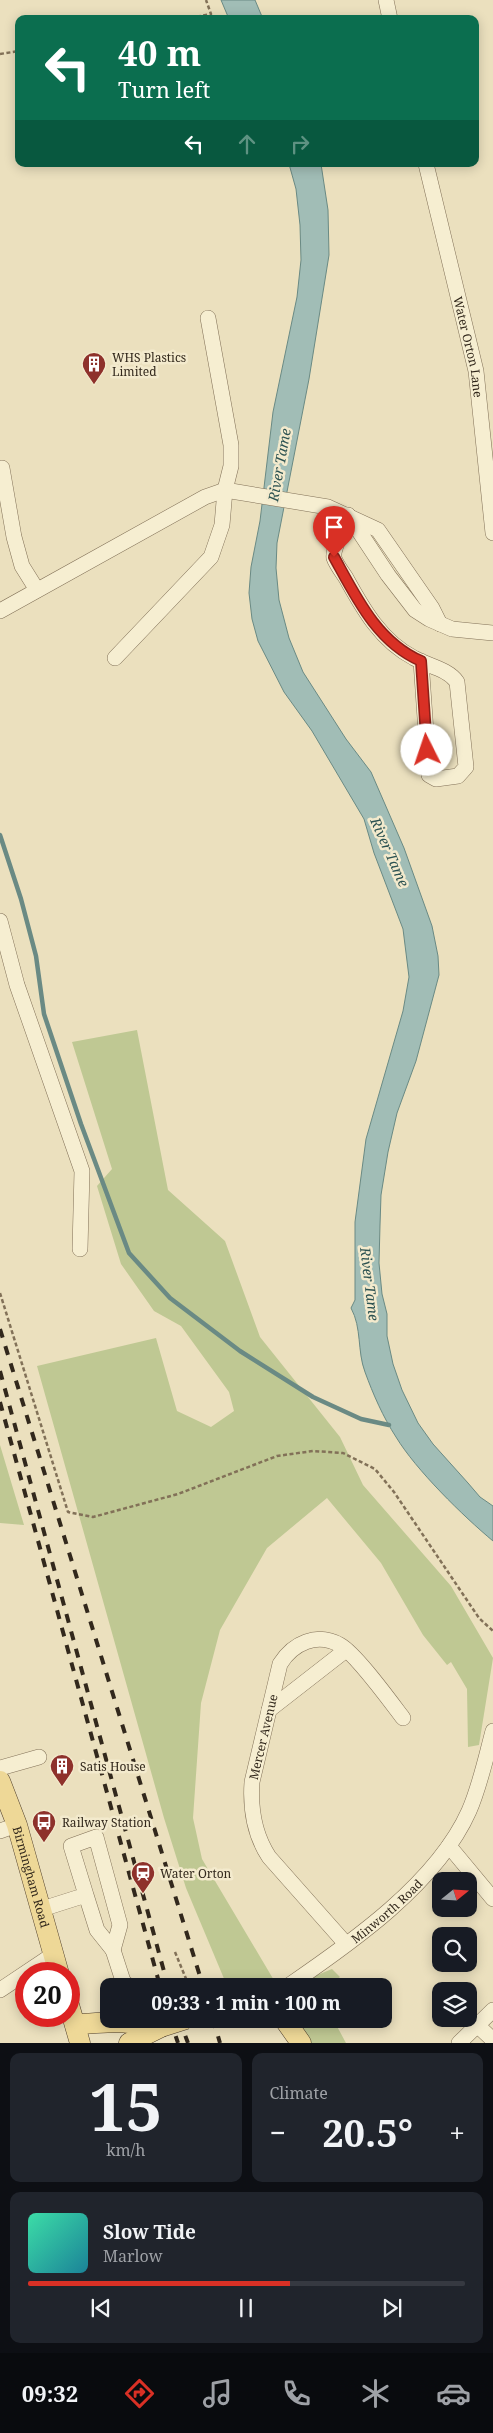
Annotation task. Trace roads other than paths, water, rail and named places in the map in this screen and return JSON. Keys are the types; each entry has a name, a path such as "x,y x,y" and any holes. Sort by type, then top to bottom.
{"main road":[{"name":"Birmingham Road","path":"0,1781 8,1828 42,1909 56,1962"},
{"path":"78,2033 117,2021 156,2029"},
{"path":"129,2043 159,2028"},
{"path":"290,2028 301,2043"}],"street":[{"path":"386,0 389,15"},
{"name":"Water Orton Lane","path":"427,167 476,371 493,533"},
{"path":"115,658 211,557 222,525 231,466 231,445 208,318"},
{"path":"2,468 14,537 22,566 38,590"},
{"path":"0,611 205,497 226,490 328,507 378,530 432,608 440,624 452,629 493,633"},
{"path":"348,515 343,532 334,547 334,557 364,610 394,645 452,676 456,682 466,767 458,776 436,779 430,775 421,661"},
{"path":"0,921 17,985 82,1171 80,1249"},
{"name":"Mercer Avenue","path":"346,1944 269,1858 258,1836 252,1814 252,1782 280,1664 291,1650 312,1640 322,1639 340,1644 403,1718"},
{"path":"269,1710 346,1650"},
{"name":"Minworth Road","path":"299,1978 380,1919 410,1890 449,1846 470,1810 493,1731"},
{"path":"0,1768 39,1757"},
{"path":"113,1950 120,1925 96,1837 71,1846 97,1930 113,1950 122,1978"},
{"path":"449,1846 493,1899"},
{"path":"42,1909 86,1895"},
{"path":"0,1990 54,1954"},
{"path":"493,2010 477,2025 493,2040"},
{"path":"459,2043 475,2027"}],"water":[{"path":"221,0 255,0 261,15 227,15"},
{"name":"River Tame","path":"290,167 321,167 328,210 329,255 309,379 277,543 276,568 279,600 289,638 303,672 346,739 371,772 404,848 432,926 438,956 439,975 416,1061 397,1113 381,1195 379,1263 382,1294 387,1314 387,1336 393,1364 402,1390 418,1423 433,1444 480,1497 493,1506 493,1541 454,1506 415,1464 391,1429 371,1389 365,1372 357,1323 351,1308 355,1300 355,1222 366,1139 403,1011 409,977 403,929 374,853 364,819 312,731 284,692 258,641 252,619 249,593 251,567 260,521 273,412 297,297 301,260 296,189"}],"waterway":[{"path":"0,835 21,899 36,956 44,1014 81,1124 129,1253 170,1298 240,1351 313,1397 361,1419 389,1425"}],"railway":[{"path":"0,1329 201,1978"},
{"path":"0,1371 166,1978"},
{"path":"0,1402 158,1978"},
{"path":"173,2028 178,2043"},
{"path":"182,2028 188,2043"},
{"path":"216,2028 220,2043"}],"place":[{"name":"WHS Plastics Limited","path":"94,385"},
{"name":"Satis House","path":"62,1787"},
{"name":"Railway Station","path":"44,1843"},
{"name":"Water Orton","path":"143,1894"}]}
